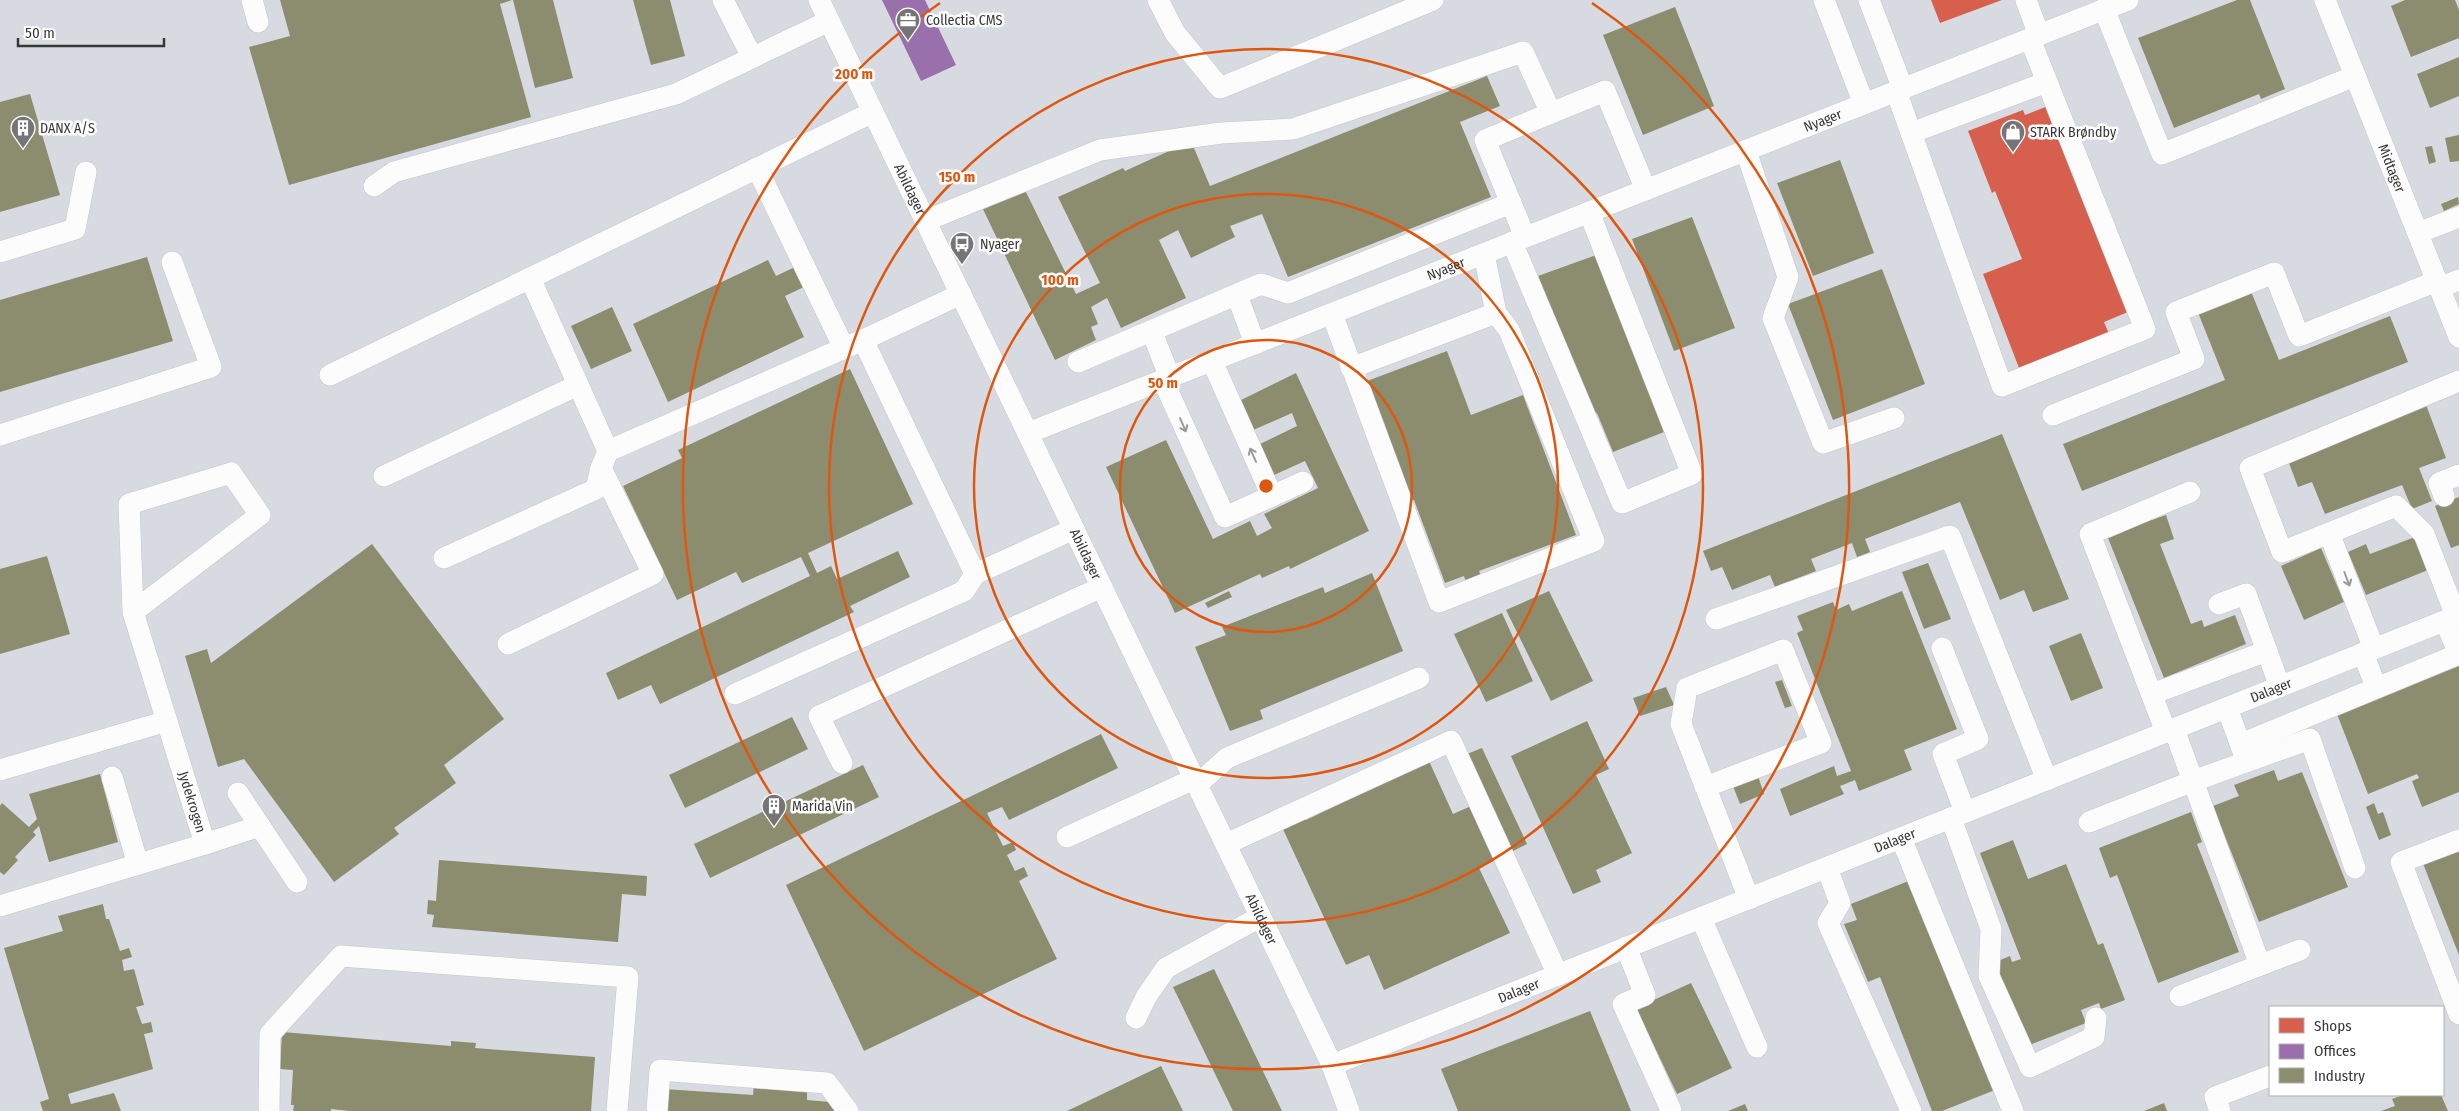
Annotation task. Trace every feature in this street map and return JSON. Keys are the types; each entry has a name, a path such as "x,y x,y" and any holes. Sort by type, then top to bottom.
{"street":[{"path":"252,0 258,22"},
{"path":"723,0 752,58"},
{"name":"Abildager","path":"819,0 1332,1065 1349,1111"},
{"path":"1158,0 1175,33 1220,88 1432,0"},
{"path":"1824,0 1864,104"},
{"path":"1869,0 1899,90 1911,133 2002,386 2146,330 2047,82 2026,0"},
{"name":"Nyager","path":"1028,433 2128,0"},
{"name":"Midtager","path":"2324,0 2418,233 2445,283 2459,337"},
{"path":"2104,10 2162,154 2355,76"},
{"path":"374,186 394,172 676,94 829,21"},
{"path":"925,221 1100,150 1220,133 1293,128 1523,52 1550,113"},
{"path":"1911,133 2047,82"},
{"path":"1589,212 1692,474 1622,503 1519,240 1511,203 1485,140 1605,91 1646,190"},
{"path":"330,375 873,112"},
{"path":"1746,151 1788,277 1773,318 1823,443 1894,418"},
{"path":"757,168 975,574"},
{"path":"0,252 75,228 86,172"},
{"path":"1078,362 1261,284 1288,293 1511,203"},
{"path":"2418,233 2459,217"},
{"path":"1332,314 1439,602 1594,541 1508,330 1496,313 1484,254"},
{"path":"0,435 211,367 172,262"},
{"path":"2054,415 2194,359 2176,312 2274,273 2299,336 2445,283"},
{"path":"508,644 653,574 604,459 578,385 530,278"},
{"path":"604,459 961,294"},
{"path":"1237,295 1255,344"},
{"path":"1351,368 1496,313"},
{"path":"1152,332 1167,379 1225,517 1303,482"},
{"path":"1212,361 1272,496"},
{"path":"2089,822 2193,781 2244,753 2376,687 2459,654 2453,617 2424,534 2396,506 2282,552 2250,468 2459,381"},
{"path":"384,476 578,385"},
{"path":"444,558 596,489 604,459"},
{"name":"Jydekrogen","path":"0,906 206,844 133,612 130,504 231,473 260,516 133,612"},
{"path":"2444,496 2439,483 2459,475"},
{"path":"2190,492 2090,534 2152,694 2193,781 2260,965"},
{"path":"735,694 964,591 975,574 1074,529"},
{"path":"2329,533 2368,651 2376,687"},
{"path":"1716,619 1950,536 2047,780"},
{"path":"842,763 820,716 1102,587"},
{"path":"2218,604 2246,594 2280,686"},
{"name":"Dalager","path":"1332,1065 2453,617"},
{"path":"1942,648 1978,739 1943,754 1958,815 1992,929 1988,976 2030,1067 2094,1037 2096,1018"},
{"path":"1705,787 1821,743 1783,650 1687,688 1681,724 1705,787 1749,899"},
{"path":"2152,694 2267,651"},
{"path":"1067,837 1195,782 1227,758 1419,678"},
{"path":"2227,708 2244,753"},
{"path":"0,770 167,721"},
{"path":"2244,753 2310,739 2355,868"},
{"path":"1226,844 1451,741 1558,975"},
{"path":"112,777 138,864"},
{"path":"238,793 297,882"},
{"path":"206,844 260,826"},
{"path":"1901,838 2014,1111"},
{"path":"2459,840 2401,862 2459,1014"},
{"path":"1827,868 1840,903 1828,924 1911,1111"},
{"path":"1136,1018 1146,997 1166,968 1260,917"},
{"path":"1701,918 1757,1047"},
{"path":"1626,948 1645,995 1623,1004 1671,1110"},
{"path":"2180,996 2300,950"},
{"path":"269,1111 270,1034 342,956 628,977 617,1111"},
{"path":"657,1111 660,1070 827,1084 848,1111"},
{"path":"2220,1111 2215,1097 2269,1076"}],"shaded area":[{"path":"0,0 2459,0 2459,1111 0,1111"}],"building: Shops":[{"path":"1931,0 2002,0 1940,23"},
{"path":"2048,106 2128,312 2104,322 2109,334 2019,368 1983,274 2022,259 1995,191 1992,193 1968,131 2023,110 2025,115"}],"building: Offices":[{"path":"882,0 925,0 956,65 921,81"}],"building: Industry":[{"path":"280,0 512,0 500,4 531,117 289,185 249,47 290,36"},
{"path":"513,0 553,0 573,78 535,88"},
{"path":"633,0 670,0 685,56 651,65"},
{"path":"2237,0 2250,0 2285,89 2261,99 2259,94 2174,128 2138,38"},
{"path":"2405,0 2455,0 2459,10 2459,38 2411,57 2391,6"},
{"path":"1675,7 1714,106 1643,135 1603,35"},
{"path":"2459,57 2459,96 2430,108 2417,74"},
{"path":"1487,76 1500,106 1460,122 1491,197 1288,277 1262,214 1230,226 1235,237 1191,258 1178,230 1159,240 1186,298 1121,328 1107,298 1091,307 1098,324 1091,327 1096,340 1055,360 982,207 1024,188 1076,294 1100,283 1058,197 1123,168 1125,171 1191,141 1210,186"},
{"name":"DANX A/S","path":"30,94 60,195 0,212 0,102"},
{"path":"2459,135 2459,161 2450,162 2445,138"},
{"path":"2432,146 2436,162 2429,164 2425,147"},
{"path":"1840,160 1874,253 1813,276 1777,183"},
{"path":"2458,197 2459,204 2444,211 2441,204"},
{"path":"1692,217 1735,328 1674,351 1632,239"},
{"path":"1599,254 1664,432 1613,452 1597,413 1593,415 1538,276"},
{"path":"147,257 173,341 0,392 0,300"},
{"path":"768,260 776,276 797,266 806,286 785,296 804,337 668,402 633,324"},
{"path":"1882,269 1925,384 1833,420 1788,304"},
{"path":"2250,289 2279,360 2390,316 2408,362 2082,491 2063,444 2225,380 2197,310"},
{"path":"612,307 632,351 591,369 571,326"},
{"path":"1447,351 1471,415 1523,395 1576,535 1479,571 1482,579 1467,585 1464,576 1445,583 1414,500 1404,504 1394,477 1403,474 1367,381"},
{"path":"850,369 913,504 808,553 817,573 831,566 837,579 898,551 910,577 850,606 854,612 660,704 651,685 618,700 606,673 810,576 801,557 742,583 736,572 677,600 623,486 682,458 678,450"},
{"path":"1296,373 1369,531 1290,569 1289,566 1262,578 1260,574 1175,613 1106,467 1166,440 1213,539 1250,521 1257,536 1272,528 1264,514 1318,488 1305,461 1274,475 1260,444 1297,426 1292,413 1251,431 1237,402"},
{"path":"2425,402 2446,458 2419,468 2432,501 2412,509 2402,485 2325,514 2312,482 2298,487 2286,455"},
{"path":"2002,434 2069,599 2033,612 2024,590 2000,600 1960,502 1865,539 1870,552 1857,557 1852,543 1811,559 1816,571 1775,587 1770,575 1732,590 1722,567 1711,571 1703,551"},
{"path":"2459,497 2459,545 2451,548 2435,506"},
{"path":"2150,514 2152,520 2166,515 2174,539 2160,544 2191,624 2202,620 2204,627 2235,615 2246,644 2164,678 2108,538 2123,532 2120,525"},
{"path":"2415,537 2428,570 2366,595 2348,552 2366,544 2370,554"},
{"path":"372,544 504,719 444,765 456,783 394,828 399,834 334,882 244,759 218,767 185,656 207,649 211,663"},
{"path":"2321,548 2344,602 2304,620 2281,566"},
{"path":"47,556 70,634 0,654 0,569"},
{"path":"1928,563 1951,619 1924,629 1902,572"},
{"path":"1372,573 1403,651 1260,710 1263,719 1230,731 1195,647 1226,635 1222,627 1323,587 1325,593"},
{"path":"1229,591 1232,597 1208,608 1205,603"},
{"path":"1549,591 1593,681 1551,701 1506,610"},
{"path":"1902,591 1957,729 1904,750 1912,770 1859,791 1855,780 1840,786 1844,794 1790,816 1780,789 1834,766 1837,776 1851,771 1797,633 1803,630 1797,616 1833,602 1836,610 1849,604 1852,611"},
{"path":"1502,613 1533,681 1486,702 1454,634"},
{"path":"2081,633 2103,688 2071,701 2049,646"},
{"path":"2459,666 2459,792 2422,807 2412,781 2419,778 2417,774 2368,794 2337,714"},
{"path":"1782,680 1792,706 1785,708 1775,682"},
{"path":"1666,687 1674,705 1640,716 1633,698"},
{"path":"792,717 808,749 685,808 669,775"},
{"path":"1587,721 1609,769 1596,775 1632,853 1596,870 1601,882 1573,894 1511,756"},
{"path":"1101,734 1118,768 1009,820 1002,807 987,813 1003,846 1013,842 1016,850 1007,855 1015,871 1024,867 1028,876 1019,881 1057,959 864,1051 786,885"},
{"path":"1482,748 1527,844 1513,851 1467,754"},
{"path":"1429,761 1453,814 1471,806 1496,860 1479,868 1510,933 1384,990 1369,955 1346,965 1282,827 1305,817 1306,820"},
{"name":"Marida Vin","path":"863,765 879,797 710,878 694,844"},
{"path":"2274,770 2278,781 2302,772 2348,887 2259,922 2213,806 2239,796 2234,785"},
{"path":"100,774 118,842 49,862 39,826 33,832 36,835 15,857 18,860 4,875 0,872 0,806 2,803 29,827 37,819 29,794"},
{"path":"1758,776 1764,794 1740,804 1733,786"},
{"path":"2374,803 2378,814 2383,812 2391,835 2379,840 2366,807"},
{"path":"2191,812 2202,842 2197,844 2239,952 2158,983 2117,875 2110,878 2099,848"},
{"path":"2013,840 2028,879 2066,864 2098,945 2103,943 2125,1000 2101,1009 2099,1003 2081,1010 2086,1023 2027,1046 1996,969 1998,961 2010,956 2012,962 2021,959 1980,853"},
{"path":"2459,848 2459,955 2422,861"},
{"path":"439,860 647,876 646,896 622,894 618,942 432,927 434,915 427,914 428,900 436,901"},
{"path":"1911,880 1995,1090 1942,1111 1932,1111 1880,977 1868,982 1844,924 1857,920 1851,904"},
{"path":"103,904 106,919 109,919 120,951 129,948 132,957 122,960 124,971 134,969 144,1005 136,1007 142,1024 151,1022 153,1032 144,1034 153,1069 68,1094 71,1104 114,1093 121,1111 43,1111 40,1102 49,1099 4,948 63,931 58,916"},
{"path":"1214,969 1282,1111 1233,1111 1173,987"},
{"path":"1691,983 1732,1068 1677,1094 1636,1008"},
{"path":"1590,1011 1631,1111 1458,1111 1441,1069"},
{"path":"282,1032 451,1046 451,1041 476,1043 475,1048 595,1057 591,1111 349,1111 331,1109 331,1111 293,1111 294,1105 291,1105 293,1070 280,1069"},
{"path":"1161,1066 1183,1111 1067,1111"},
{"path":"754,1083 807,1088 807,1100 841,1103 841,1111 663,1111 664,1089 753,1095"},
{"path":"2400,1096 2441,1096 2448,1111 2381,1111 2395,1106 2392,1099"},
{"path":"2164,1103 2167,1111 2144,1111"},
{"path":"1745,1104 1748,1111 1728,1111"}],"place":[{"name":"Collectia CMS","path":"908,41"},
{"name":"DANX A/S","path":"23,149"},
{"name":"STARK Brøndby","path":"2013,153"},
{"name":"Nyager","path":"962,265"},
{"name":"Marida Vin","path":"774,827"}]}
